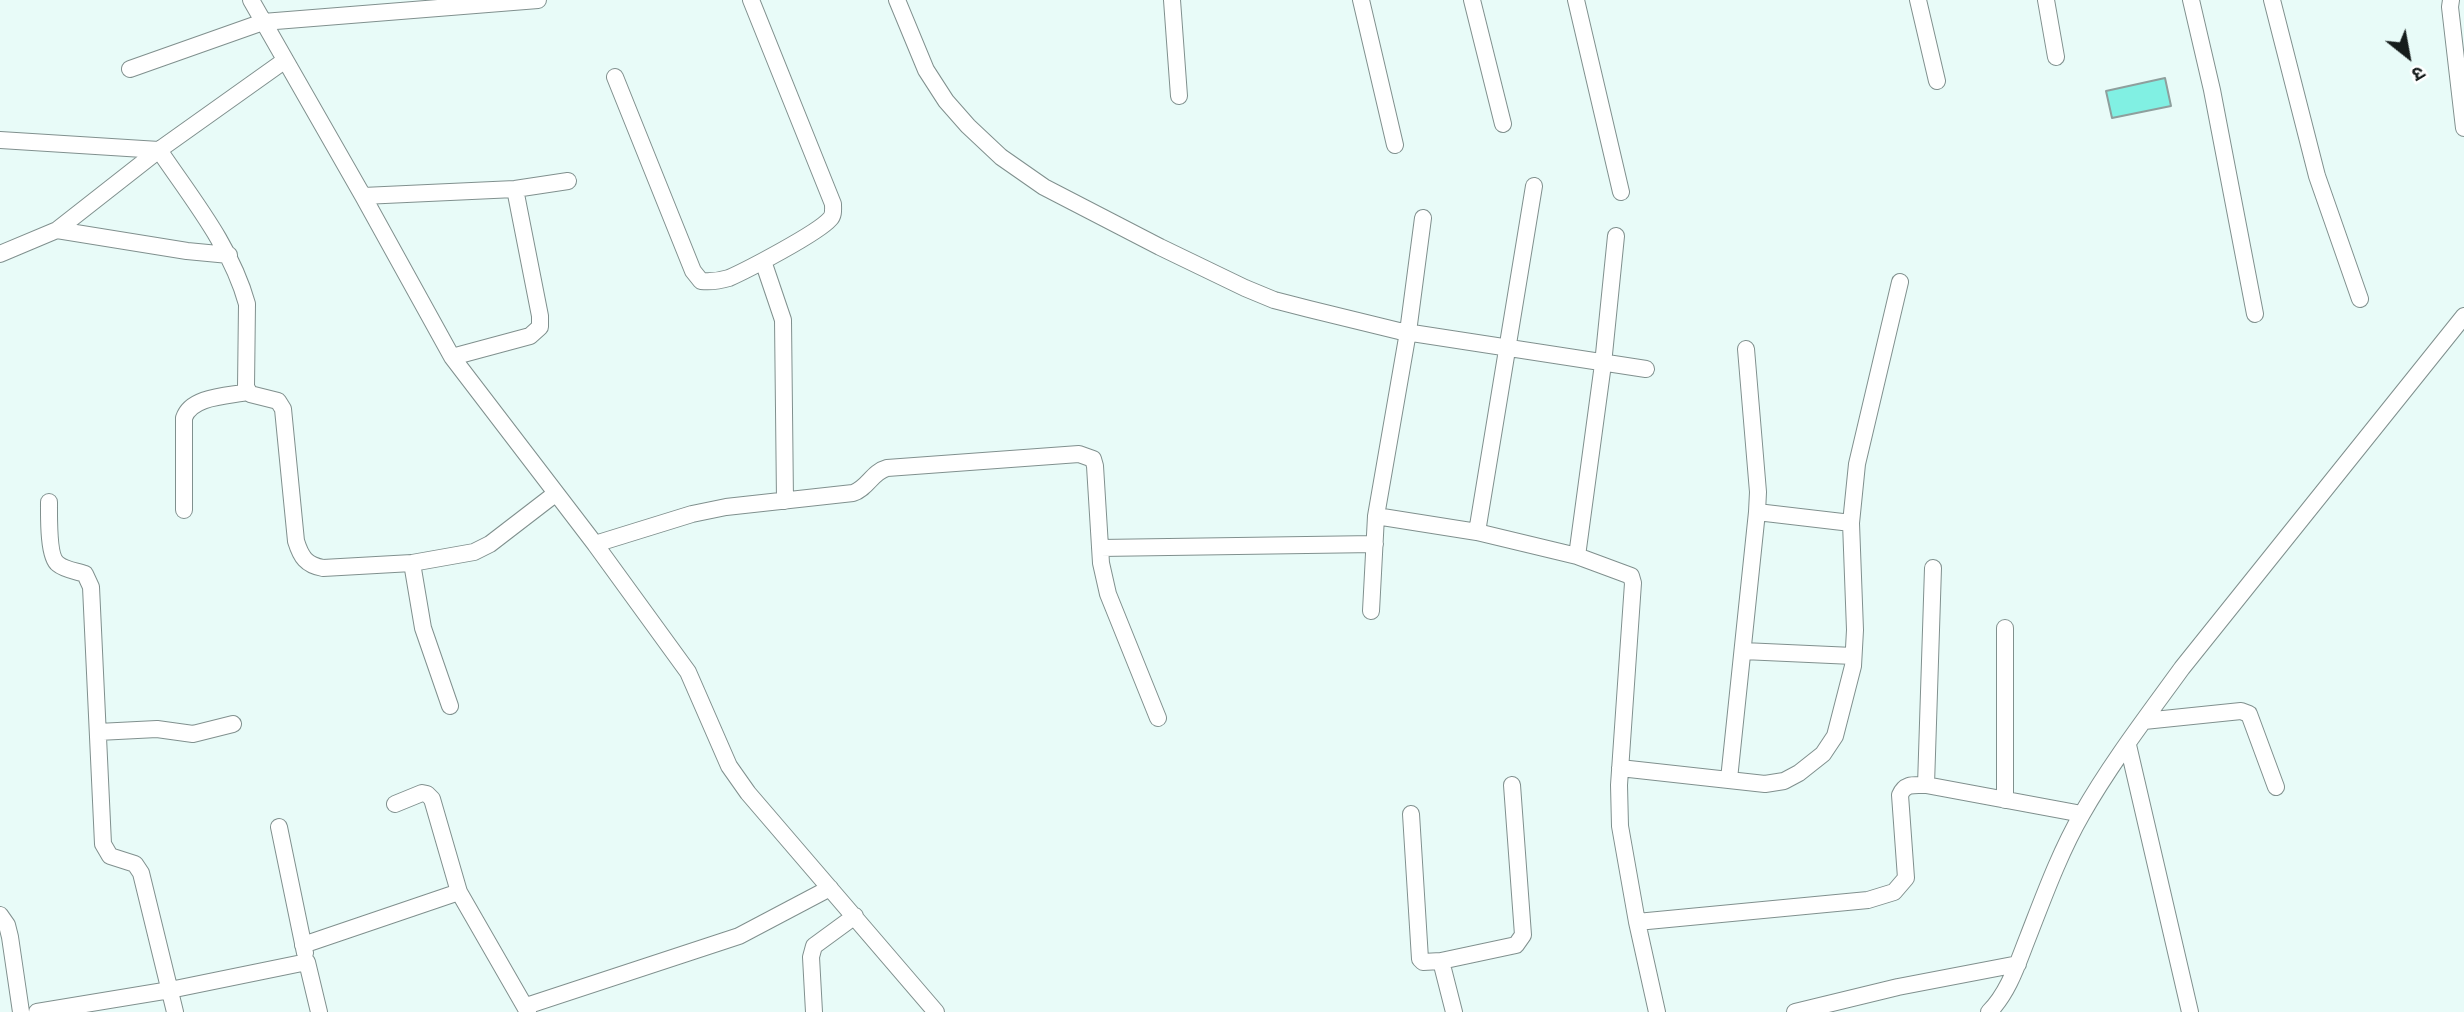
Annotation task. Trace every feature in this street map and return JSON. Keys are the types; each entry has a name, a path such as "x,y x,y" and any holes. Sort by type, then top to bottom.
{"street":[{"path":"251,0 452,357 595,544 688,672 729,766 748,793 936,1012"},
{"path":"130,69 263,22 538,0"},
{"path":"615,77 693,271 701,281 715,282 729,278 763,261 821,227 834,212 751,0"},
{"path":"897,0 926,69 946,101 1000,157 1044,187 1160,247 1254,292 1309,309 1408,332 1646,369"},
{"path":"1172,0 1179,96"},
{"path":"1361,0 1395,145"},
{"path":"1472,0 1503,124"},
{"path":"1576,0 1620,192"},
{"path":"1918,0 1937,81"},
{"path":"2046,0 2056,57"},
{"path":"2192,0 2255,314"},
{"path":"2272,0 2317,176 2360,299"},
{"path":"2451,0 2464,128"},
{"path":"0,254 57,230 159,149 284,61"},
{"path":"0,140 159,149"},
{"path":"159,149 229,255 247,304 248,392"},
{"path":"363,196 515,189 568,181"},
{"path":"1477,532 1534,186"},
{"path":"452,357 530,336 540,327 515,189"},
{"path":"1371,611 1377,516 1408,332 1423,218"},
{"path":"57,230 229,255"},
{"path":"1577,556 1603,364 1615,236"},
{"path":"763,261 783,320 785,501"},
{"path":"1620,768 1765,784 1784,781 1823,754 1835,736 1853,656 1855,630 1851,523 1857,464 1900,282"},
{"path":"1989,1012 1997,1004 2018,964 2062,855 2082,814 2144,721 2182,668 2464,316"},
{"path":"1729,779 1758,492 1746,348"},
{"path":"184,510 186,410 197,403 248,392 278,401 283,409 296,541 300,554 309,565 323,568 412,563 474,552 555,494"},
{"path":"595,544 692,514 853,493 860,491 874,474 887,468 1079,454 1093,459 1095,467 1100,548 1108,594 1158,718"},
{"path":"48,502 55,561 85,574 92,587 103,845 110,856 135,864 141,873 175,1012"},
{"path":"1757,512 1851,523"},
{"path":"1377,516 1477,532 1577,556 1631,576 1633,583 1620,768 1620,825 1637,922 1657,1012"},
{"path":"1100,548 1375,544"},
{"path":"412,563 423,628 450,706"},
{"path":"1926,785 1933,568"},
{"path":"2005,628 2005,800"},
{"path":"1743,651 1853,656"},
{"path":"2144,721 2241,711 2249,714 2276,787"},
{"path":"98,732 157,729 193,734 233,724"},
{"path":"2128,745 2190,1012"},
{"path":"1411,814 1418,954 1423,962 1441,961 1516,945 1522,935 1512,785"},
{"path":"1637,922 1883,897 1894,892 1906,878 1900,794 1909,785 1926,785 2082,814"},
{"path":"395,804 422,793 430,795 459,892 527,1009 738,936 830,888"},
{"path":"279,827 319,1012"},
{"path":"303,945 459,892"},
{"path":"0,915 7,925 10,937 21,1012"},
{"path":"814,1012 811,957 814,946 855,916"},
{"path":"1441,961 1454,1012"},
{"path":"37,1012 170,990 307,962"},
{"path":"1796,1012 1899,987 2018,964"}],"building":[{"path":"2165,78 2171,106 2112,118 2106,91"}]}
